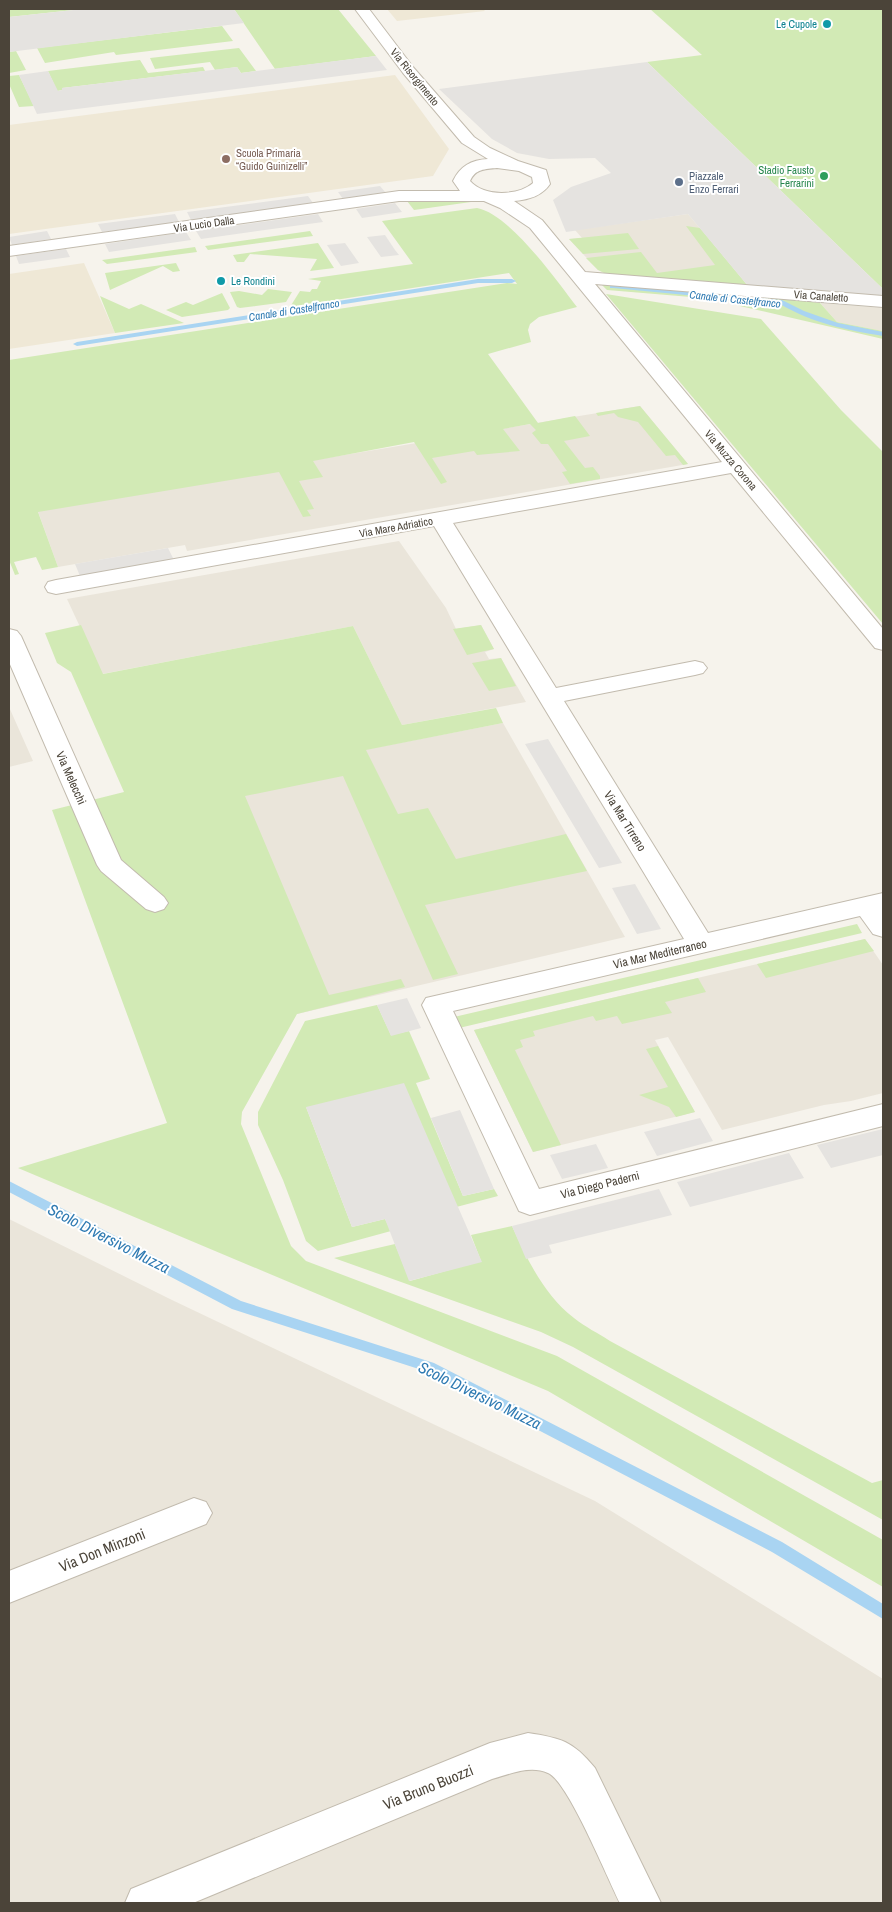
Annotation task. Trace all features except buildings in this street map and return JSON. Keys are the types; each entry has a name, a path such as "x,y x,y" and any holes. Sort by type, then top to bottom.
{"street":[{"name":"Via Risorgimento","path":"362,9 408,70 471,143 513,164"},
{"path":"471,143 473,153 463,184 467,188 506,204 536,224 579,277"},
{"name":"Via Risorgimento","path":"467,173 496,163 527,167 540,174 542,184 535,190 533,200 536,224"},
{"name":"Via Lucio Dalla","path":"400,196 467,173"},
{"path":"488,196 513,197 535,190"},
{"name":"Via Lucio Dalla","path":"9,251 400,196 488,196"},
{"name":"Via Canaletto","path":"579,277 883,301"},
{"name":"Via Muzza Corona","path":"579,277 883,643"},
{"name":"Via Mare Adriatico","path":"56,587 736,466"},
{"name":"Via Mar Tirreno","path":"440,519 701,944"},
{"name":"Via Melecchi","path":"9,636 110,866 155,903"},
{"path":"548,697 695,668"},
{"path":"875,904 883,928"},
{"name":"Via Mar Mediterraneo","path":"436,1005 875,904"},
{"name":"Via Diego Paderni","path":"436,1005 530,1202 883,1115"},
{"name":"Via Don Minzoni","path":"9,1587 194,1513"},
{"name":"Via Bruno Buozzi","path":"145,1903 490,1761 528,1751 553,1755 567,1763 576,1775 641,1903"}],"shaded area":[{"path":"83,9 234,9 244,23 9,52 9,17"},
{"path":"387,9 483,9 485,11 397,21"},
{"path":"376,56 387,70 37,114 19,75 48,71 58,91 62,90 62,88 237,67 241,73"},
{"name":"Piazzale Enzo Ferrari","path":"647,62 883,289 883,297 748,286 688,214 566,232 553,200 571,187 611,173 595,158 549,159 517,153 492,139 439,89"},
{"name":"Scuola Primaria “Guido Guinizelli”","path":"395,75 449,149 433,176 9,234 9,125"},
{"path":"380,186 386,193 343,199 338,192"},
{"path":"308,196 313,203 191,220 187,212"},
{"path":"395,203 402,212 362,218 356,209"},
{"path":"175,214 179,222 102,232 98,224"},
{"path":"318,214 323,222 201,239 196,231"},
{"path":"688,214 748,286 598,270 569,239 582,238 575,230"},
{"path":"47,231 51,239 12,245 9,237"},
{"path":"186,232 191,240 109,252 105,244"},
{"path":"385,235 399,255 381,257 367,237"},
{"path":"345,243 359,263 341,266 327,245"},
{"path":"66,249 70,257 19,264 16,256"},
{"path":"84,263 115,333 9,349 9,274"},
{"path":"820,303 883,308 883,331 837,322"},
{"path":"640,406 688,464 187,551 185,545 58,567 36,506"},
{"path":"399,541 446,608 456,629 481,625 494,649 485,652 489,659 501,658 526,702 402,725 353,626 102,674 67,599"},
{"path":"168,548 174,560 80,576 75,564"},
{"path":"9,707 33,761 9,767"},
{"path":"503,723 625,937 297,1014 203,781"},
{"path":"548,739 622,863 599,868 525,744"},
{"path":"635,884 661,929 637,934 612,888"},
{"path":"865,939 883,965 883,1093 851,1101 824,1105 722,1130 668,1037 655,1040 695,1112 533,1152 474,1030"},
{"path":"407,998 421,1028 391,1036 377,1005"},
{"path":"404,1083 482,1262 409,1281 385,1219 352,1227 306,1107"},
{"path":"460,1110 494,1189 463,1196 431,1118"},
{"path":"700,1118 713,1141 657,1156 644,1132"},
{"path":"883,1129 883,1155 831,1168 817,1145"},
{"path":"596,1144 608,1168 562,1179 550,1155"},
{"path":"789,1153 804,1178 690,1207 677,1182"},
{"path":"659,1189 672,1215 549,1245 552,1253 526,1259 512,1226"},
{"path":"9,1219 172,1300 595,1501 883,1679 883,1903 9,1903"}],"green space":[{"path":"9,9 83,9 9,17"},
{"path":"234,9 338,9 376,56 275,69"},
{"name":"Stadio Fausto Ferrarini","path":"650,9 883,9 883,289 647,62 702,55"},
{"path":"222,26 233,41 116,55 114,52 45,63 37,48"},
{"path":"239,48 256,71 241,73 237,67 215,70 210,62 155,69 150,58"},
{"path":"16,51 26,70 9,73 9,52"},
{"path":"140,60 148,73 203,67 205,71 62,88 62,90 57,91 48,71"},
{"path":"19,75 34,106 19,107 9,84 9,76"},
{"path":"466,200 471,202 414,210 407,201"},
{"path":"477,208 490,213 504,222 518,235 545,265 577,307 539,317 530,324 528,330 531,342 488,354 538,423 575,416 590,436 564,441 585,468 593,467 600,476 600,479 570,484 562,472 567,471 548,444 541,444 532,433 536,430 530,424 503,429 520,451 477,455 474,451 432,458 447,482 441,484 414,442 313,461 323,477 299,481 314,509 307,510 311,516 303,517 279,472 38,512 58,567 42,570 36,557 14,562 19,574 15,575 9,560 9,360 507,283 517,284 509,273 290,307 300,291 310,292 312,289 317,289 321,281 308,279 413,264 382,221"},
{"path":"686,226 700,228 748,286 606,274 598,270 586,258 641,252 657,273 715,265"},
{"path":"310,231 313,236 208,250 205,246"},
{"path":"628,233 639,249 583,254 569,239"},
{"path":"318,243 334,268 310,271 317,259 250,254 244,262 237,262 233,255"},
{"path":"195,247 197,252 107,264 102,260"},
{"path":"176,263 180,271 173,272 163,266 110,290 105,273"},
{"path":"608,283 767,296 820,303 837,322 883,331 883,339 740,306 727,300 607,290 602,285"},
{"path":"268,289 292,292 286,302 240,308 237,307 230,292 239,291 262,295"},
{"path":"222,293 230,308 228,310 182,317 166,310 186,302 193,305"},
{"path":"606,294 761,319 841,410 883,452 883,624"},
{"path":"100,296 129,309 141,304 184,323 115,333"},
{"path":"640,406 688,464 683,465 675,455 666,456 638,422 618,417 614,413 598,416 596,413"},
{"path":"81,625 103,674 353,626 402,725 496,708 503,723 366,750 398,814 428,808 456,859 566,834 587,871 425,905 458,974 433,980 343,776 245,796 329,995 401,979 405,987 297,1014 242,1112 241,1124 291,1246 306,1261 557,1356 883,1540 883,1587 548,1391 18,1168 167,1123 52,810 124,792 71,672 57,663 45,633"},
{"path":"481,625 494,649 467,655 453,629"},
{"path":"501,658 516,686 489,691 472,663"},
{"path":"857,924 862,933 459,1028 454,1017"},
{"path":"865,939 874,951 766,978 757,964"},
{"path":"698,978 706,992 665,1002 672,1013 622,1024 617,1016 596,1021 593,1016 533,1031 535,1036 520,1040 523,1047 515,1050 561,1145 533,1152 474,1030"},
{"path":"377,1005 391,1035 409,1031 430,1079 416,1083 463,1196 494,1189 498,1196 426,1215 306,1107 352,1227 385,1219 391,1231 318,1251 306,1241 283,1180 258,1125 258,1112 305,1021"},
{"path":"658,1046 695,1112 676,1117 669,1107 639,1095 668,1087 646,1049"},
{"path":"512,1226 537,1276 554,1299 574,1318 610,1341 872,1483 883,1480 883,1520 573,1347 541,1332 334,1258 395,1244 410,1281 481,1261 471,1235"}],"waterway":[{"name":"Canale di Castelfranco","path":"77,344 478,281 512,281"},
{"name":"Canale di Castelfranco","path":"613,286 782,302 801,313 836,325 883,334"},
{"name":"Scolo Diversivo Muzza","path":"9,1186 237,1305 429,1367 777,1547 883,1612"}],"place":[{"name":"Le Cupole","path":"827,24"},
{"name":"Scuola Primaria “Guido Guinizelli”","path":"226,159"},
{"name":"Stadio Fausto Ferrarini","path":"824,176"},
{"name":"Piazzale Enzo Ferrari","path":"679,182"},
{"name":"Le Rondini","path":"221,281"}]}
